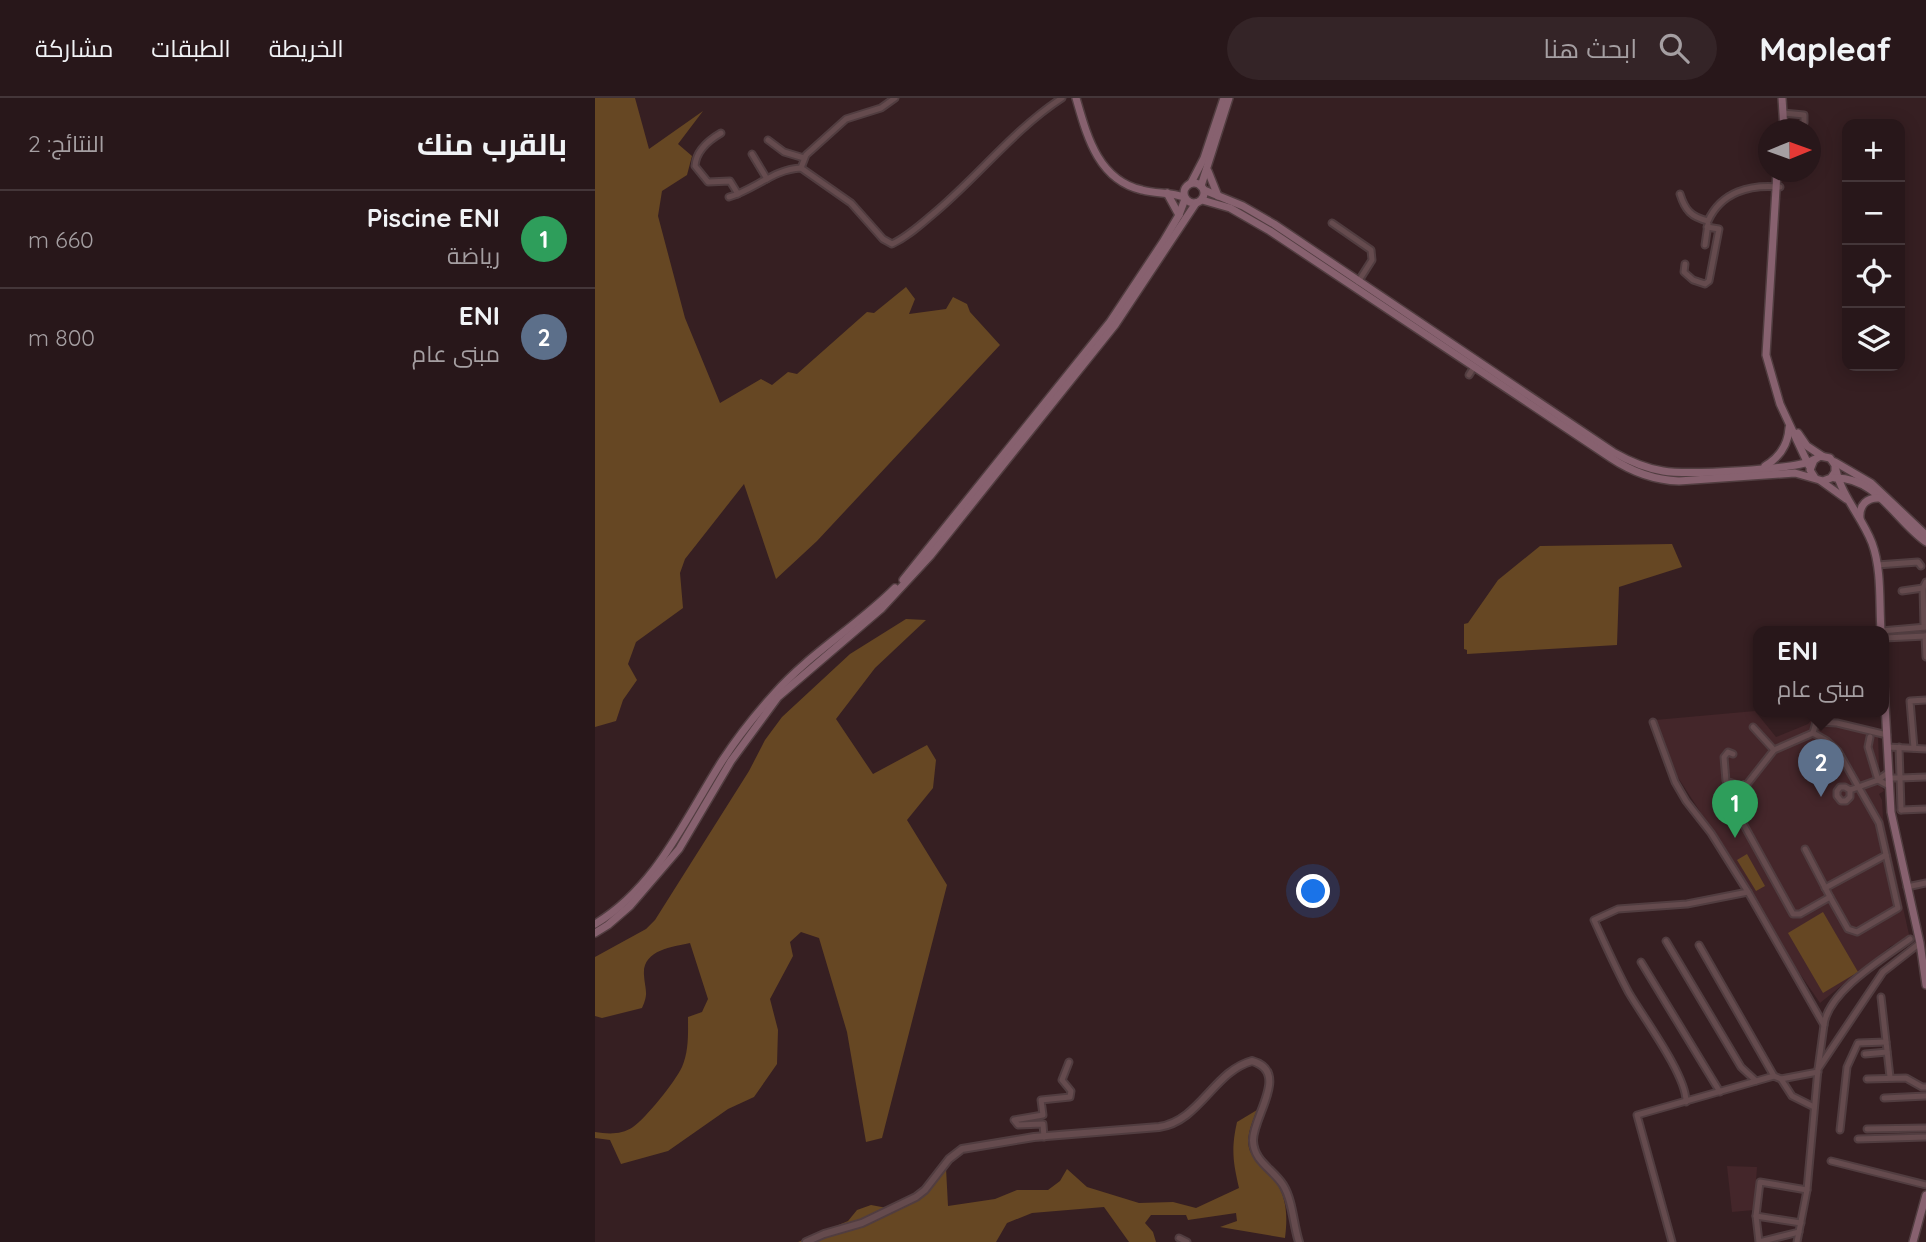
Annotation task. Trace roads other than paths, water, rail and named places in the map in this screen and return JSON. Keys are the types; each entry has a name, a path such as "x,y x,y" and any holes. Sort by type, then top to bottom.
{"main road":[{"path":"1076,98 1087,134 1105,168 1116,178 1132,188 1165,192 1230,208 1270,231 1619,464 1643,475 1679,481 1795,473 1818,480 1848,501"},
{"path":"595,933 630,906 679,849 731,761 778,697 881,610 931,555 1115,325 1199,202 1227,98"},
{"path":"595,924 624,902 672,846 724,758 774,693 878,605 902,581 1110,321 1179,215 1189,185 1204,158 1227,98"},
{"path":"1782,98 1783,119"},
{"path":"1207,168 1218,196"},
{"path":"1778,182 1769,342 1771,365 1780,394 1805,443 1834,464 1871,483 1926,536"},
{"path":"1165,192 1189,185 1203,188 1264,218 1613,452 1632,462 1653,469 1681,473 1799,466 1811,464 1822,456"},
{"path":"1778,187 1765,350 1774,388 1818,480"},
{"path":"1165,192 1179,215"},
{"path":"1761,468 1783,450 1788,438 1789,424"},
{"path":"1834,464 1834,478 1872,542 1877,565 1881,626"},
{"path":"1818,480 1834,478 1861,482 1926,542"},
{"path":"1860,518 1861,507 1866,501 1881,499"},
{"path":"1884,717 1891,812 1920,943 1926,985"},
{"path":"1913,1242 1926,1195"}],"street":[{"path":"801,168 804,158 846,120 881,108 895,98"},
{"path":"729,197 788,169 801,168 851,203 883,239 892,244 950,200 1004,145 1062,98"},
{"path":"1783,113 1804,115 1804,119"},
{"path":"721,133 707,143 696,159 695,166 708,181 730,181 738,194"},
{"path":"768,140 784,152 804,158"},
{"path":"752,154 767,179"},
{"path":"1705,245 1708,224 1718,205 1738,191 1759,185 1778,187"},
{"path":"1679,194 1693,217 1719,229 1709,281 1705,284 1689,278 1684,272 1685,264"},
{"path":"1332,223 1371,250 1372,260 1358,282"},
{"path":"1469,375 1474,367"},
{"path":"1877,565 1918,562 1921,566"},
{"path":"1889,630 1925,627 1925,585 1902,591"},
{"path":"1889,638 1926,636 1926,657"},
{"path":"1914,748 1910,701 1926,700"},
{"path":"1653,722 1675,782 1686,801 1711,832 1748,892 1824,1025"},
{"path":"1813,733 1816,722 1837,723 1887,735"},
{"path":"1753,726 1774,750"},
{"path":"1734,754 1728,752 1724,757 1724,773 1726,781 1741,786 1748,783 1774,750 1813,733"},
{"path":"1805,849 1830,897 1853,932 1898,908 1879,823 1838,751 1813,733"},
{"path":"1870,737 1868,747 1878,780"},
{"path":"1888,747 1926,749"},
{"path":"1899,747 1901,810"},
{"path":"1850,790 1878,780 1926,777"},
{"path":"1878,780 1889,779"},
{"path":"1891,812 1926,809"},
{"path":"1740,818 1793,914 1800,914 1830,897"},
{"path":"1825,888 1886,855"},
{"path":"1907,887 1926,883"},
{"path":"1686,1102 1686,1094 1669,1060 1630,994 1594,920 1618,909 1687,904 1748,892"},
{"path":"1797,1242 1807,1190 1825,1016 1842,991 1910,939"},
{"path":"1666,941 1741,1068 1756,1081"},
{"path":"1672,1242 1637,1115 1756,1081 1818,1071 1883,972 1920,943"},
{"path":"1699,945 1778,1077 1792,1096 1814,1107"},
{"path":"1641,962 1720,1092"},
{"path":"1881,997 1889,1077"},
{"path":"1840,1130 1847,1067 1858,1043 1886,1041"},
{"path":"1865,1054 1887,1052"},
{"path":"806,1242 862,1223 916,1197 925,1190 949,1159 962,1149 1044,1137 1168,1125 1186,1116 1237,1067 1252,1061 1265,1068 1270,1082 1253,1133 1255,1152 1258,1159 1283,1184 1299,1242"},
{"path":"1044,1137 1043,1124 1018,1125 1014,1120 1043,1115 1041,1100 1070,1097 1071,1091 1062,1080 1069,1062"},
{"path":"1867,1079 1906,1078 1926,1087"},
{"path":"1884,1098 1926,1096"},
{"path":"1867,1129 1926,1128"},
{"path":"1858,1139 1926,1137"},
{"path":"1831,1161 1926,1185"},
{"path":"1799,1232 1759,1242 1756,1216 1760,1182 1807,1190"},
{"path":"1756,1216 1801,1223"},
{"path":"1179,1238 1187,1242"}],"place":[{"name":"ENI","path":"1821,797"},
{"name":"Piscine ENI","path":"1735,838"}]}
